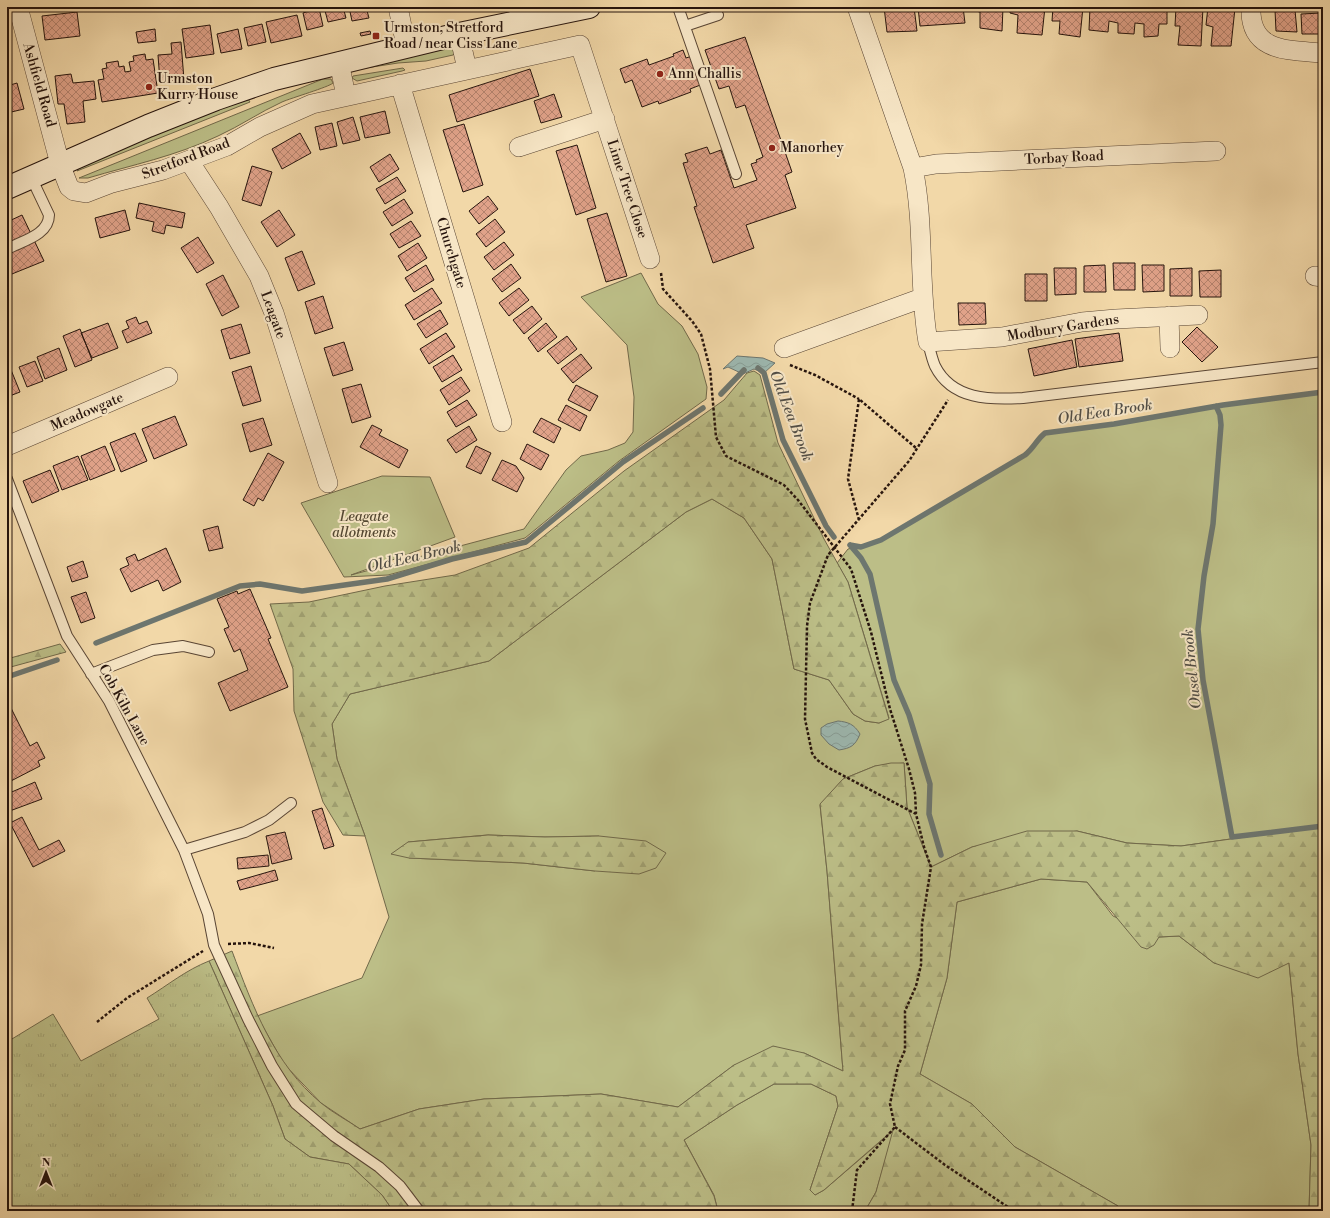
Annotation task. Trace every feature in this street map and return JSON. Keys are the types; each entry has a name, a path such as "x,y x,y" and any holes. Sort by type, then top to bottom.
{"main road":[{"path":"7,188 60,164 216,99 274,79 406,46 590,7"}],"street":[{"name":"Ashfield Road","path":"18,7 60,164"},
{"path":"398,7 406,46"},
{"path":"857,7 913,168 917,193 922,298 928,342"},
{"path":"1251,7 1254,30 1264,43 1285,50 1323,53"},
{"path":"459,34 467,69"},
{"name":"Stretford Road","path":"60,164 69,187 79,192 86,192 189,161 227,146 284,115 312,104 580,45"},
{"name":"Lime Tree Close","path":"580,45 650,259"},
{"path":"339,62 346,96"},
{"name":"Churchgate","path":"400,84 502,422"},
{"path":"519,147 605,120"},
{"name":"Torbay Road","path":"913,168 936,164 1216,151"},
{"name":"Leagate","path":"189,161 219,207 259,276 274,313 328,483"},
{"path":"785,356 922,298"},
{"name":"Modbury Gardens","path":"928,342 1002,337 1082,322 1198,315"},
{"path":"1169,316 1170,348"},
{"name":"Meadowgate","path":"7,446 168,377"}],"lane":[{"path":"678,7 736,174"},
{"path":"684,26 718,15"},
{"path":"7,249 45,230 49,222 49,216 31,178"},
{"path":"928,342 935,366 943,378 955,390 984,399 1023,398 1323,362"},
{"name":"Cob Kiln Lane","path":"7,479 67,636 109,701 184,850 208,914 214,946 265,1052 296,1104 334,1136 380,1167 400,1186 419,1211"},
{"path":"91,674 153,650 183,646 209,652"},
{"path":"184,850 245,832 269,820 291,803"}],"path":[{"path":"650,259 661,266 662,289 692,322 700,334 710,369 716,437 726,456 784,485 798,500 833,549 841,555 851,569 871,632 890,709 909,769 915,793 916,814 924,847 931,867 922,924 921,965 916,986 905,1011 905,1050 898,1066 890,1104 896,1127 945,1165 1014,1211"},
{"path":"785,356 815,375 859,399 916,448"},
{"path":"916,814 816,759 810,747 805,715 807,680 807,626 810,603 825,561 833,549 909,461 955,390"},
{"path":"859,399 848,479 859,520"},
{"path":"97,1022 127,998 162,978 193,956 214,946 249,942 274,948"},
{"path":"852,1211 857,1170 896,1127"}],"green space":[{"path":"453,48 456,52 453,55 426,61 398,63 353,70 355,68"},
{"path":"403,68 405,70 357,81 352,78 353,76"},
{"path":"323,79 331,79 333,83 282,102 202,143 170,155 88,178 79,178"},
{"path":"248,99 250,102 77,171 80,167 179,124"},
{"name":"Leagate allotments","path":"641,273 658,304 682,326 698,354 707,387 706,399 619,461 525,538 388,575 344,577 301,503 382,476 430,477 455,537 351,575 524,529 566,470 581,456 608,450 625,443 633,432 634,397 627,345 581,297"},
{"path":"754,371 760,375 778,443 824,539 848,582 889,719 879,723 865,721 853,714 829,680 794,669 772,559 744,518 712,499 686,512 489,661 350,694 332,724 337,759 365,836 343,835 323,802 294,711 293,669 270,604 309,602 385,586 455,575 529,548 624,471 724,400 747,373"},
{"path":"1323,392 1323,826 1181,846 1127,843 1077,831 972,847 931,867 907,807 904,763 875,766 843,779 820,805 827,871 843,1071 804,1053 734,1065 678,1107 601,1094 484,1099 419,1109 360,1129 321,1103 284,1064 257,1016 362,978 389,917 365,836 337,759 332,724 350,694 489,661 686,512 712,499 744,518 772,559 794,669 829,680 853,714 865,721 879,723 889,718 848,582 837,563 848,549 871,544 881,540 1025,455 1045,433 1114,424 1223,405","holes":["488,835 545,837 599,836 595,871 523,863 409,858 408,842"]},
{"path":"60,644 66,652 7,668 7,659"},
{"path":"891,763 904,763 907,807 931,867 972,847 1027,831 1077,831 1127,843 1181,846 1323,826 1323,1211 1309,1211 1311,1145 1298,1054 1289,963 1258,978 1214,963 1179,936 1159,937 1154,945 1147,949 1141,947 1087,882 1041,879 957,902 947,978 920,1074 972,1104 1015,1147 1118,1206 1123,1211 865,1211 876,1192 893,1130 824,1190 815,1195 810,1190 838,1106 836,1096 811,1084 774,1084 737,1105 684,1140 714,1196 718,1211 393,1211 382,1195 349,1164 310,1157 285,1139 273,1106 209,961 232,951 257,1013 278,1053 290,1071 321,1103 360,1129 419,1109 484,1099 601,1094 678,1107 734,1065 773,1046 804,1053 843,1071 827,871 820,804 843,779 875,766"},
{"path":"488,835 545,837 599,836 646,841 666,853 656,868 639,874 523,863 409,858 391,854 408,842"},
{"path":"1041,879 1087,882 1113,916 1159,937 1179,936 1214,963 1289,963 1298,1054 1311,1145 1309,1211 1123,1211 1118,1206 1015,1147 972,1104 920,1074 947,978 957,902"},
{"path":"209,961 273,1106 285,1139 310,1157 349,1164 382,1195 393,1211 7,1211 7,1042 53,1014 81,1061 159,1019 147,998 185,973"},
{"path":"774,1084 811,1084 836,1096 838,1106 810,1190 815,1195 824,1190 894,1130 876,1192 865,1211 718,1211 714,1195 684,1140 737,1105"}],"water":[{"path":"737,356 763,358 775,363 764,373 754,369 743,374 728,367 723,369"},
{"path":"838,721 850,724 860,734 852,746 839,750 829,744 821,735 821,728 827,724"}],"building":[{"path":"324,7 343,7 346,18 328,22"},
{"path":"349,7 366,7 369,18 352,21"},
{"path":"420,7 441,7 441,8 421,11"},
{"path":"884,7 914,7 917,31 887,32"},
{"path":"918,7 963,7 965,23 920,26"},
{"path":"971,7 1003,7 1002,31 980,28 980,12 970,10"},
{"path":"1011,7 1045,7 1042,35 1017,33 1018,15 1010,13"},
{"path":"1053,7 1083,7 1080,37 1059,34 1060,21 1052,21"},
{"path":"1090,7 1167,7 1167,24 1159,24 1158,36 1144,37 1144,24 1135,23 1134,34 1118,33 1118,23 1109,21 1108,32 1089,30"},
{"path":"1176,7 1203,7 1201,46 1178,45 1180,26 1175,26"},
{"path":"1208,7 1235,8 1231,46 1211,46 1213,27 1206,25"},
{"path":"319,8 323,26 307,30 303,13"},
{"path":"1275,10 1295,10 1297,32 1276,31"},
{"path":"77,12 80,36 45,40 42,16"},
{"path":"1321,13 1323,34 1302,34 1301,14"},
{"path":"297,15 302,36 271,43 266,22"},
{"path":"262,24 266,42 248,46 244,28"},
{"path":"210,25 214,54 186,58 182,29"},
{"path":"155,29 156,41 138,43 136,32"},
{"path":"238,29 242,49 221,53 217,34"},
{"path":"370,31 371,34 361,36 360,33"},
{"name":"Manorhey","path":"745,37 792,172 785,175 796,208 746,225 754,248 713,263 694,207 697,206 683,163 688,162 685,154 707,147 710,154 721,150 734,188 757,180 751,164 757,162 756,160 763,157 745,105 736,108 729,86 719,89 705,50"},
{"path":"181,42 184,80 160,82 158,55 172,54 171,43"},
{"name":"Ann Challis","path":"683,50 686,58 692,56 703,84 690,89 691,92 659,104 658,101 642,107 632,80 625,83 620,69 647,59 649,65 674,56 673,54"},
{"path":"145,54 146,60 153,59 158,93 102,102 98,80 104,79 102,69 107,68 106,63 118,61 119,67 124,66 125,72 131,71 129,62 134,61 133,56"},
{"path":"530,69 539,96 457,122 449,95"},
{"path":"71,74 73,83 94,81 96,99 83,101 85,122 67,124 64,104 58,104 55,76"},
{"path":"17,83 24,109 7,113 7,86"},
{"path":"554,94 562,117 541,123 534,101"},
{"path":"385,111 390,133 365,138 360,117"},
{"path":"353,117 360,140 343,144 337,122"},
{"path":"332,123 337,146 320,150 315,127"},
{"path":"464,124 483,185 463,192 443,130"},
{"path":"300,133 311,153 282,169 272,149"},
{"path":"577,145 596,208 576,215 556,151"},
{"path":"390,154 399,169 379,182 370,167"},
{"path":"252,166 272,172 261,206 242,200"},
{"path":"397,177 406,191 385,204 376,189"},
{"path":"488,196 498,209 479,224 469,211"},
{"path":"404,199 413,213 392,226 383,212"},
{"path":"139,203 185,213 182,228 166,225 164,234 152,231 154,222 136,218"},
{"path":"125,210 130,230 100,238 95,218"},
{"path":"279,210 295,235 277,247 261,222"},
{"path":"607,213 627,276 606,282 587,219"},
{"path":"22,215 44,261 7,276 7,222"},
{"path":"495,219 505,232 486,247 476,234"},
{"path":"411,221 421,236 399,248 390,234"},
{"path":"198,237 214,263 197,273 181,248"},
{"path":"504,242 514,255 494,270 484,257"},
{"path":"418,243 427,258 407,271 398,256"},
{"path":"302,251 315,284 298,291 285,258"},
{"path":"1113,263 1135,263 1135,290 1114,290"},
{"path":"511,264 521,278 502,292 492,279"},
{"path":"426,265 434,280 414,292 405,278"},
{"path":"1105,265 1106,292 1084,292 1084,266"},
{"path":"1142,265 1164,265 1164,291 1143,292"},
{"path":"1054,268 1076,268 1076,294 1055,295"},
{"path":"1192,268 1192,296 1170,296 1170,269"},
{"path":"1221,270 1221,297 1200,297 1199,271"},
{"path":"1025,274 1047,274 1047,301 1025,301"},
{"path":"223,275 239,307 222,316 206,284"},
{"path":"432,288 442,303 414,320 405,305"},
{"path":"519,288 529,300 509,316 499,303"},
{"path":"323,296 333,328 315,334 305,302"},
{"path":"958,303 985,303 986,324 959,325"},
{"path":"1320,303 1323,303 1323,331 1322,331"},
{"path":"532,306 542,319 524,334 513,320"},
{"path":"440,310 448,324 426,338 417,324"},
{"path":"136,317 139,324 147,321 152,333 127,343 122,331 129,328 126,321"},
{"path":"108,323 118,348 92,358 81,333"},
{"path":"546,323 557,337 538,352 528,338"},
{"path":"241,324 250,353 230,359 221,330"},
{"path":"1197,327 1218,347 1202,362 1182,342"},
{"path":"80,329 92,360 75,367 63,336"},
{"path":"446,333 455,347 429,364 420,349"},
{"path":"1119,333 1123,361 1079,367 1075,339"},
{"path":"567,336 577,349 558,364 547,351"},
{"path":"1072,340 1077,367 1034,376 1028,349"},
{"path":"344,342 353,370 333,376 324,348"},
{"path":"59,348 67,370 45,379 37,357"},
{"path":"581,354 592,368 573,383 561,369"},
{"path":"453,355 462,370 442,382 433,367"},
{"path":"7,360 20,392 7,397"},
{"path":"35,361 43,381 27,387 19,367"},
{"path":"251,366 261,401 243,406 232,372"},
{"path":"461,377 470,391 449,405 440,390"},
{"path":"361,384 371,417 352,423 342,389"},
{"path":"576,385 598,396 590,411 568,400"},
{"path":"467,400 477,415 456,427 447,412"},
{"path":"566,405 587,416 580,431 558,420"},
{"path":"175,416 187,445 154,459 142,429"},
{"path":"263,418 272,445 250,452 242,424"},
{"path":"541,418 561,428 554,443 533,432"},
{"path":"372,425 382,430 379,435 408,450 399,468 360,447"},
{"path":"469,426 477,440 456,453 447,440"},
{"path":"135,433 147,461 121,472 110,443"},
{"path":"527,444 549,455 541,470 520,459"},
{"path":"105,446 115,470 90,480 81,456"},
{"path":"476,446 491,453 481,474 466,467"},
{"path":"268,453 284,462 263,501 258,498 254,506 243,500"},
{"path":"78,456 88,480 62,490 53,466"},
{"path":"502,460 516,466 524,478 517,492 492,480"},
{"path":"50,470 59,491 32,503 23,481"},
{"path":"218,526 223,548 209,551 203,530"},
{"path":"166,548 181,582 163,591 158,580 131,592 120,569 129,565 126,558 135,554 138,561"},
{"path":"83,561 88,577 72,582 67,567"},
{"path":"250,589 271,638 268,639 288,687 230,711 218,683 248,670 240,649 234,652 224,629 229,627 217,599 237,591 238,594"},
{"path":"86,592 95,618 81,623 71,597"},
{"path":"10,706 30,746 37,742 45,758 38,761 40,766 7,783 7,708"},
{"path":"35,782 42,799 7,812 7,794"},
{"path":"322,808 334,846 324,849 312,811"},
{"path":"22,817 39,850 59,840 65,851 33,867 10,823"},
{"path":"285,832 292,859 272,864 266,836"},
{"path":"268,855 269,866 238,869 237,858"},
{"path":"275,870 278,880 240,890 237,881"}],"waterway":[{"name":"Old Eea Brook","path":"758,368 764,373 783,440 826,526 834,537"},
{"name":"Old Eea Brook","path":"721,394 744,370"},
{"name":"Old Eea Brook","path":"850,545 861,547 881,540 1025,455 1045,433 1114,424 1223,405 1323,392"},
{"name":"Ousel Brook","path":"1216,406 1220,415 1221,425 1213,524 1204,576 1198,629 1203,680 1232,837 1323,826"},
{"name":"Old Eea Brook","path":"96,643 240,586 260,584 302,591 387,579 452,559 526,542 623,462 703,408"},
{"path":"850,545 861,558 870,574 894,680 909,715 930,784 929,814 941,855"},
{"name":"Old Eea Brook","path":"7,677 57,660"}],"place":[{"name":"Urmston, Stretford Road / near Ciss Lane","path":"376,36"},
{"name":"Ann Challis","path":"660,74"},
{"name":"Urmston Kurry House","path":"149,87"},
{"name":"Manorhey","path":"772,148"}]}
